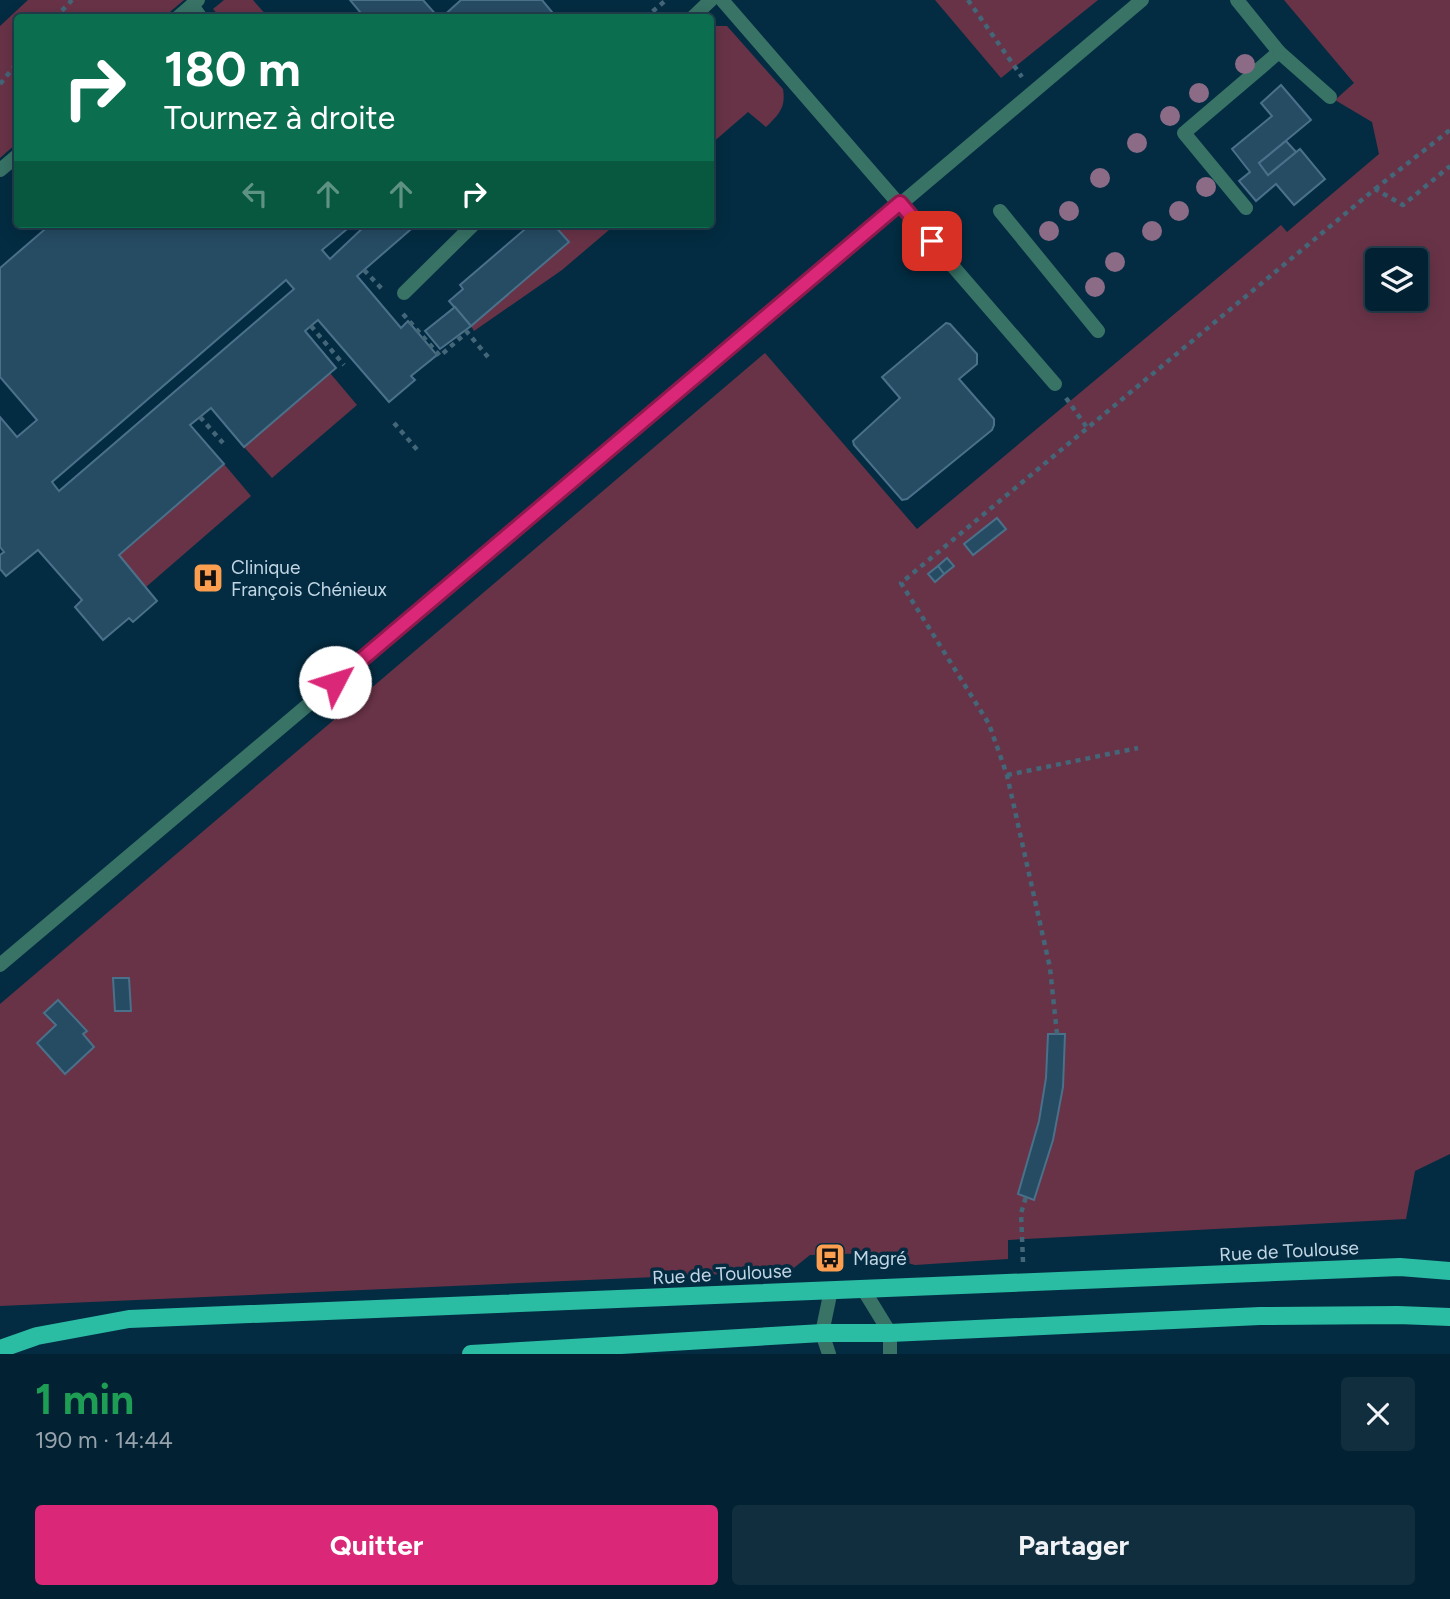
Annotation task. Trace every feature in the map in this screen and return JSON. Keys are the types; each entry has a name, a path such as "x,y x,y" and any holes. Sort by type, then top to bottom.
{"main road":[{"name":"Rue de Toulouse","path":"0,1349 37,1336 129,1319 1400,1267 1450,1271"},
{"path":"471,1354 822,1333 890,1333 1261,1316 1398,1314 1450,1317"},
{"path":"0,1335 37,1336"}],"street":[{"path":"696,14 711,0"},
{"path":"722,0 1055,384"},
{"path":"0,965 1142,0"},
{"path":"1237,0 1279,52 1330,97"},
{"path":"1246,208 1184,133 1279,52"},
{"path":"0,170 14,158"},
{"path":"1000,211 1098,331"},
{"path":"404,293 470,228"},
{"path":"863,1289 890,1333 890,1354"},
{"path":"829,1354 822,1333 831,1290"}],"path":[{"path":"59,14 72,0"},
{"path":"650,14 666,0"},
{"path":"968,0 1033,92"},
{"path":"0,83 14,67"},
{"path":"1057,1034 1050,968 1007,775 989,724 901,583 1450,130"},
{"path":"1375,190 1402,205 1450,166"},
{"path":"364,270 390,298"},
{"path":"398,308 440,356 467,332 488,357"},
{"path":"311,326 344,365"},
{"path":"1055,384 1088,429"},
{"path":"200,417 223,443"},
{"path":"394,423 420,453"},
{"path":"1007,775 1138,748"},
{"path":"1024,1284 1021,1213 1026,1197"}],"shaded area":[{"path":"28,0 184,0 168,14 14,14 14,146 0,158 0,26"},
{"path":"224,0 253,0 265,14 217,14 213,9"},
{"path":"935,0 1098,0 1001,78"},
{"path":"1284,0 1450,0 1450,1154 1415,1171 1406,1219 1008,1240 1008,1259 915,1265 873,1253 810,1255 790,1271 0,1306 0,1004 765,353 917,529 1281,225 1287,232 1379,154 1372,122 1335,100 1354,83"},
{"path":"714,26 727,26 783,89 783,101 778,114 766,127 748,112 714,141"},
{"path":"557,228 611,228 562,270 474,331 471,326 568,241"},
{"path":"330,373 357,405 272,478 244,447"},
{"path":"224,464 251,496 146,587 119,555"}],"building":[{"path":"350,0 423,0 435,14 362,14"},
{"path":"461,0 542,0 554,14 445,14"},
{"path":"1281,85 1311,120 1259,163 1268,175 1300,149 1325,179 1294,205 1276,184 1256,201 1239,181 1250,172 1232,149 1272,116 1261,103"},
{"path":"1286,141 1296,152 1268,175 1259,163"},
{"path":"46,228 348,228 322,250 330,259 363,228 412,228 357,276 401,328 408,321 437,355 411,376 415,380 389,402 318,320 305,331 336,368 244,447 211,408 190,425 224,464 119,555 157,601 133,622 129,618 103,640 75,607 82,600 38,550 6,576 0,569 0,555 4,552 0,547 0,417 17,437 37,420 0,377 0,268","holes":["286,280 294,289 59,491 52,482"]},
{"path":"526,228 557,228 569,242 471,326 449,301 463,289 460,285"},
{"path":"455,307 471,326 440,349 425,331"},
{"path":"946,323 950,324 977,354 977,364 959,379 994,419 994,425 992,430 907,499 902,500 853,441 900,398 882,377"},
{"path":"997,518 1006,529 973,555 964,544"},
{"path":"947,558 954,566 944,574 938,566"},
{"path":"938,566 944,574 935,582 928,574"},
{"path":"113,978 129,978 131,1011 115,1011"},
{"path":"58,1000 87,1031 83,1034 94,1047 65,1074 37,1043 56,1025 44,1013"},
{"path":"1048,1034 1065,1034 1063,1087 1053,1140 1034,1200 1018,1194 1039,1121 1046,1078"}],"place":[{"name":"Clinique François Chénieux","path":"208,578"},
{"name":"Magré","path":"830,1258"}],"route":[{"path":"335,682 900,203 932,241"}]}
